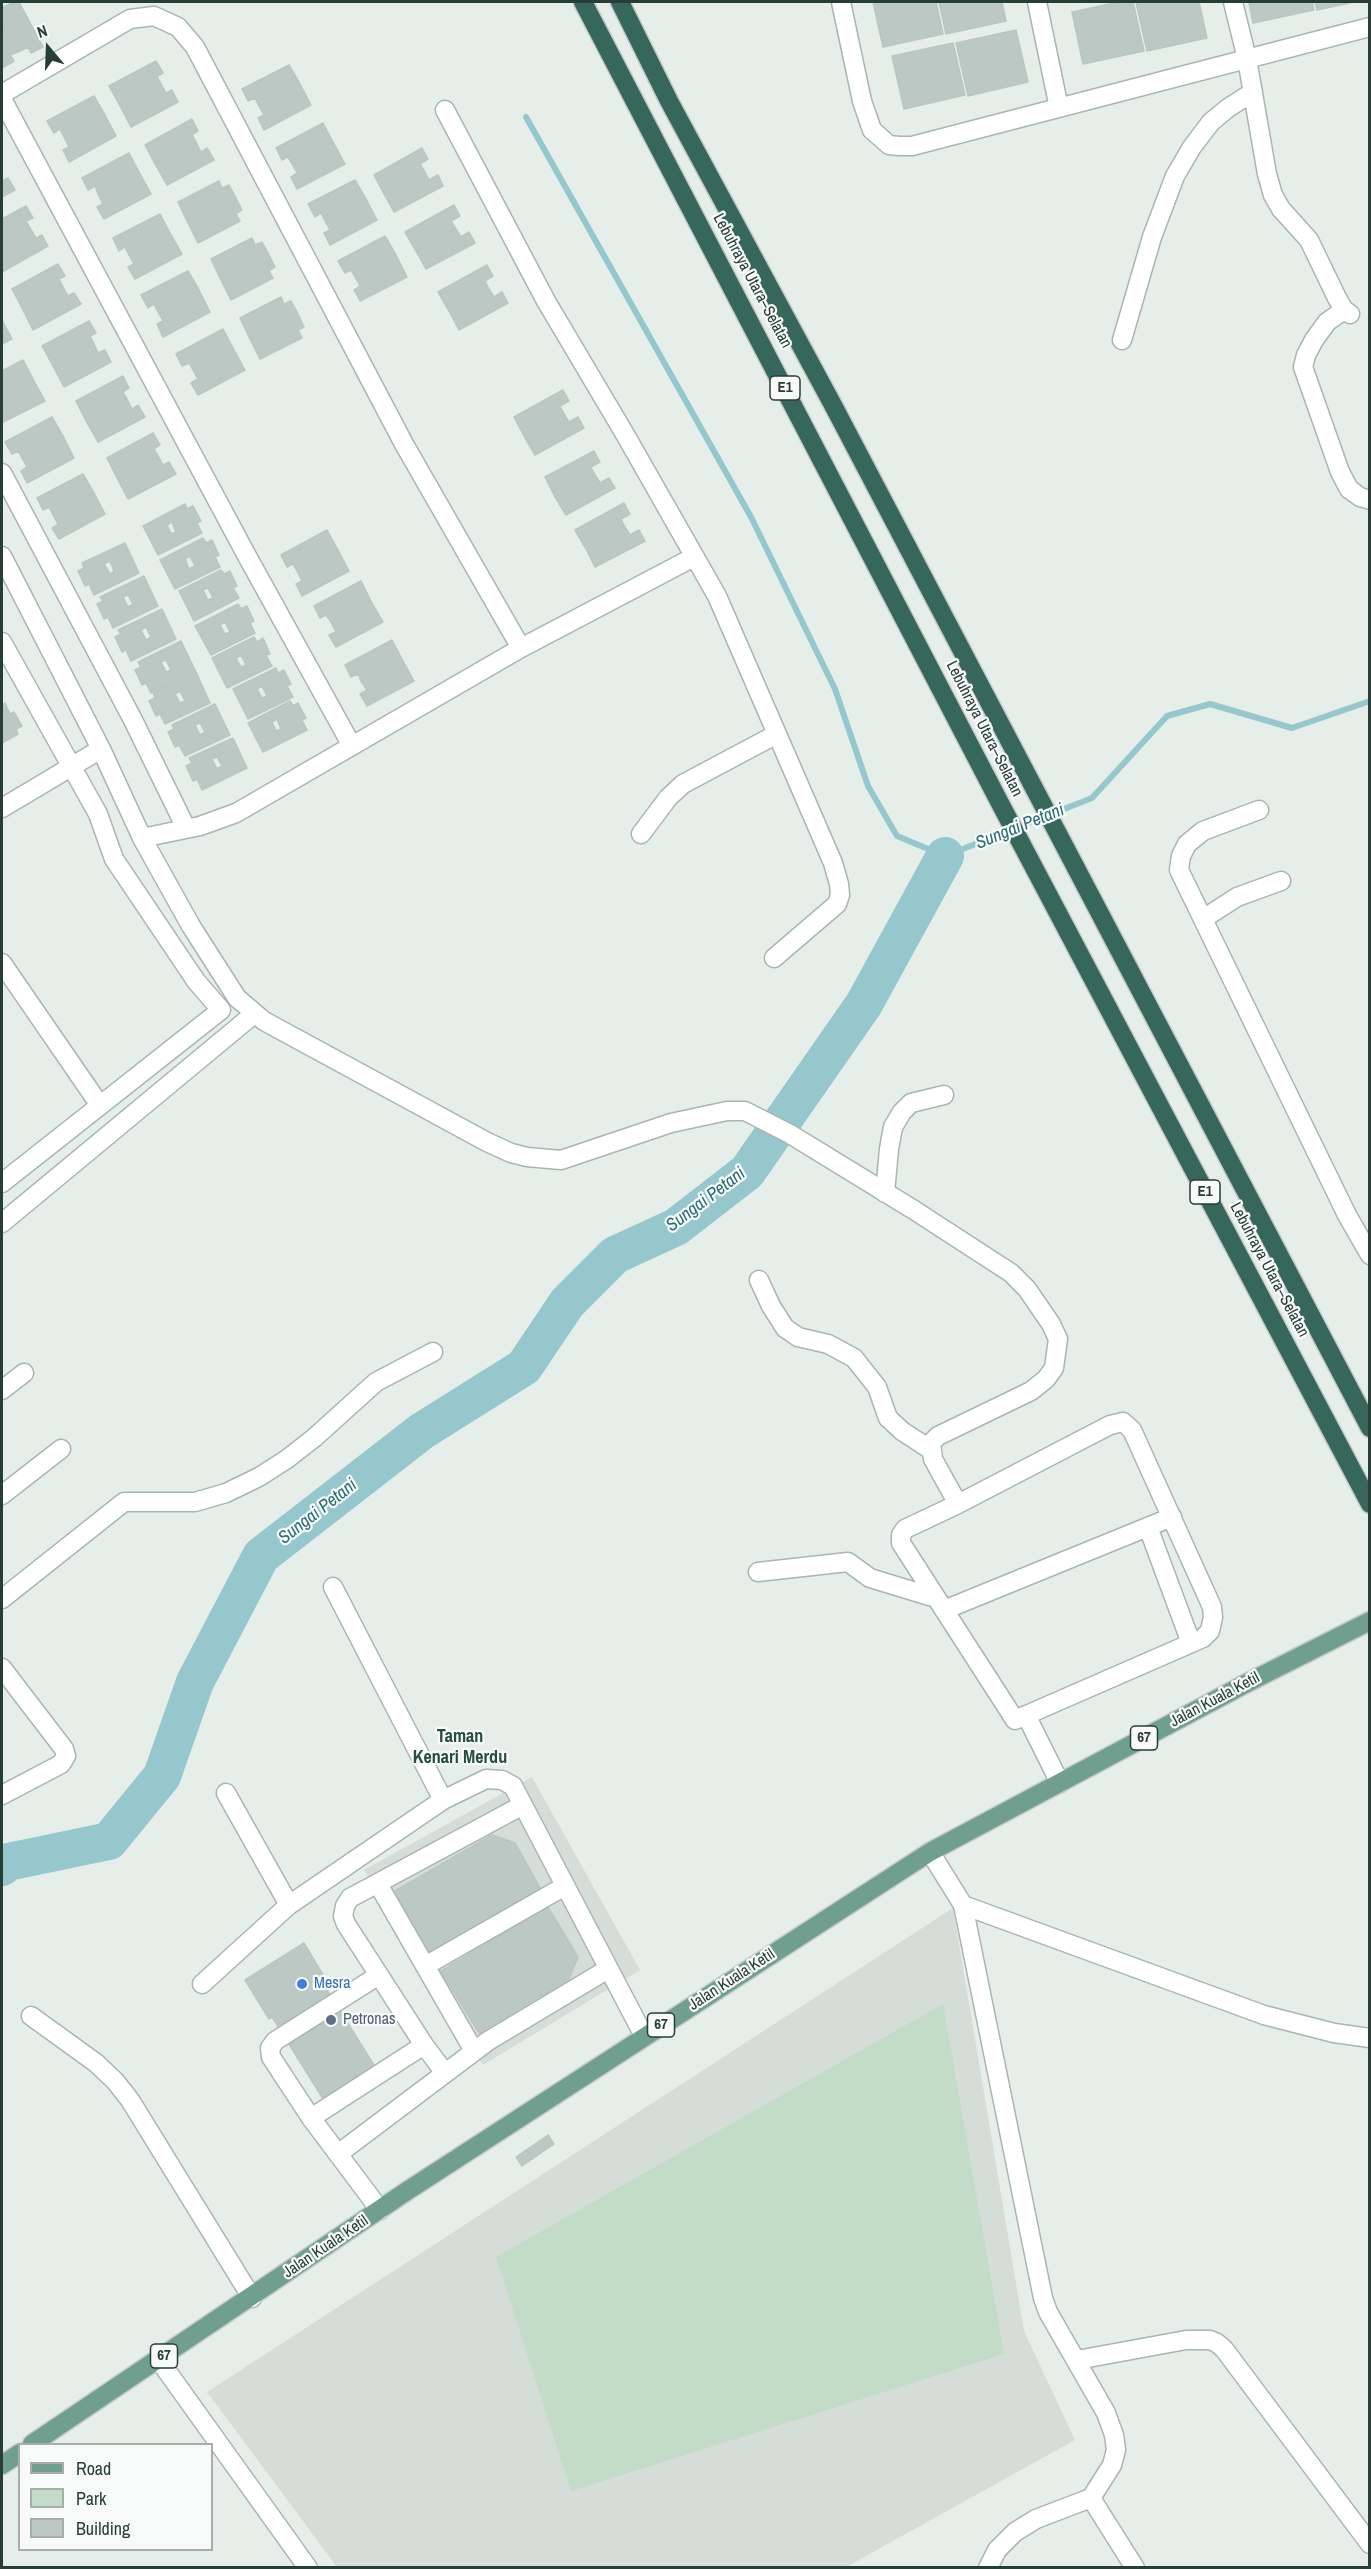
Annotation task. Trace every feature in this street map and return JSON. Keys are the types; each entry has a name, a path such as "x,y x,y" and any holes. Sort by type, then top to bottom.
{"highway":[{"name":"Lebuhraya Utara–Selatan","path":"583,2 1370,1504"},
{"name":"Lebuhraya Utara–Selatan","path":"620,2 669,101 834,407 1370,1428"}],"main road":[{"name":"Jalan Kuala Ketil","path":"35,2443 380,2210 644,2036 930,1852 1245,1683 1364,1624"}],"street":[{"path":"840,2 867,117 872,129 889,145 912,146 1370,27"},
{"path":"1036,2 1059,108"},
{"path":"1233,2 1247,59 1267,174 1273,195 1281,209 1309,240 1347,312 1327,322 1314,340 1303,367 1340,472 1349,489 1360,497 1370,500"},
{"path":"2,94 130,19 154,16 177,27 195,47 404,444 522,648"},
{"path":"1122,340 1152,237 1176,176 1192,147 1211,122 1253,92"},
{"path":"2,99 247,556 352,746"},
{"path":"445,110 546,301 717,596 833,863 840,895 837,904 827,915 774,958"},
{"path":"2,473 134,720 186,828"},
{"path":"2,556 101,749 142,838 191,926 237,998 254,1014 487,1142 511,1153 527,1157 561,1160 671,1123 727,1111 745,1111 790,1134 1011,1273 1043,1310 1058,1339 1054,1368 1046,1379 1031,1390 938,1436 932,1443 933,1459 958,1504"},
{"path":"142,838 200,826 236,813 522,648 693,557"},
{"path":"2,642 98,814 118,866 196,981 221,1010"},
{"path":"641,834 668,798 683,784 777,734"},
{"path":"2,808 101,749"},
{"path":"1259,810 1203,831 1187,844 1180,856 1179,870 1347,1215 1370,1255"},
{"path":"1203,920 1237,897 1281,881"},
{"path":"2,963 99,1104"},
{"path":"2,1183 99,1104 237,998"},
{"path":"2,1223 254,1014"},
{"path":"885,1193 893,1127 902,1112 911,1103 944,1095"},
{"path":"759,1280 771,1306 785,1328 798,1337 828,1344 854,1358 878,1386 888,1418 902,1431 931,1450"},
{"path":"2,1599 124,1502 195,1502 226,1493 259,1477 287,1459 376,1382 433,1352"},
{"path":"2,1390 24,1373"},
{"path":"1020,1718 1203,1638 1209,1631 1213,1617 1212,1607 1132,1430 1123,1422 1110,1425 905,1529 901,1543 1020,1718 1060,1783"},
{"path":"2,1495 61,1449"},
{"path":"940,1603 1172,1517"},
{"path":"1148,1527 1191,1643"},
{"path":"758,1572 848,1562 870,1578 929,1596 940,1603"},
{"path":"333,1587 443,1800"},
{"path":"2,1668 64,1749 66,1756 61,1764 2,1795"},
{"path":"202,1984 289,1905 443,1800 486,1779 502,1780 513,1786 644,2036"},
{"path":"226,1793 289,1905"},
{"path":"445,2073 424,2045 343,1916 345,1906 350,1898 523,1805"},
{"path":"930,1852 963,1905 1043,2298 1056,2327 1106,2413 1116,2450 1112,2465 1091,2498 1036,2519 1015,2532 997,2550 988,2568"},
{"path":"378,1884 474,2051"},
{"path":"425,1966 565,1886"},
{"path":"963,1905 1264,2015 1334,2033 1370,2038"},
{"path":"338,2154 474,2051 608,1969"},
{"path":"379,1975 275,2042 270,2048 271,2057 311,2118 380,2210"},
{"path":"31,2016 96,2063 115,2081 130,2100 252,2298"},
{"path":"311,2118 424,2045"},
{"path":"1077,2360 1186,2340 1209,2340 1217,2343 1224,2349 1370,2544"},
{"path":"159,2360 308,2568"},
{"path":"1091,2498 1135,2568"}],"shaded area":[{"path":"532,1777 640,1970 483,2065 364,1870"},
{"path":"953,1908 1024,2331 1075,2440 846,2567 337,2567 207,2392"}],"green space":[{"path":"943,2004 1004,2354 571,2491 496,2257"}],"building":[{"path":"19,2 43,47 31,53 28,47 18,52 2,20 2,8"},
{"path":"873,2 936,2 943,34 883,47"},
{"path":"939,2 1002,2 1006,21 946,34"},
{"path":"1119,2 1133,2 1144,51 1083,64 1072,12"},
{"path":"1136,2 1199,2 1207,38 1147,51"},
{"path":"1249,2 1312,2 1314,10 1253,23"},
{"path":"1315,2 1354,2 1317,10"},
{"path":"2,20 18,52 10,55 14,61 2,68"},
{"path":"1016,30 1028,82 968,96 956,43"},
{"path":"953,43 965,95 904,109 892,56"},
{"path":"156,61 163,73 157,76 161,84 120,106 109,86"},
{"path":"289,65 300,84 259,106 255,98 248,101 242,89"},
{"path":"161,84 166,93 172,90 178,102 131,127 120,106"},
{"path":"300,84 311,105 264,130 258,118 264,115 259,106"},
{"path":"94,96 105,115 64,137 60,129 54,133 47,121"},
{"path":"105,115 116,136 69,162 63,150 69,147 64,137"},
{"path":"192,119 198,131 192,135 196,142 155,164 145,145"},
{"path":"323,123 333,142 292,164 288,157 282,160 276,148"},
{"path":"196,142 201,152 207,148 214,160 167,185 155,164"},
{"path":"333,142 345,164 297,189 291,177 297,173 292,164"},
{"path":"422,148 428,159 420,164 425,172 384,194 374,175"},
{"path":"129,153 139,172 98,194 95,186 88,190 82,178"},
{"path":"139,172 151,194 104,219 97,207 103,204 98,194"},
{"path":"425,172 429,180 438,175 443,186 394,212 384,194"},
{"path":"8,178 15,190 2,197 2,181"},
{"path":"355,180 366,199 325,221 321,213 315,217 308,204"},
{"path":"219,181 222,188 229,185 235,196 187,221 178,202"},
{"path":"235,196 242,210 236,214 240,221 198,243 187,221"},
{"path":"366,199 377,220 330,245 324,233 330,230 325,221"},
{"path":"454,205 460,216 451,221 456,229 416,251 405,232"},
{"path":"26,206 33,218 26,221 30,228 2,244 2,219"},
{"path":"160,214 170,233 129,255 125,247 119,251 113,238"},
{"path":"30,228 36,238 42,235 48,246 2,272 2,244"},
{"path":"456,229 461,237 469,232 475,243 426,269 416,251"},
{"path":"170,233 182,254 135,279 128,267 134,264 129,255"},
{"path":"385,236 396,255 355,277 351,270 345,273 338,261"},
{"path":"252,238 255,245 262,242 268,253 220,278 211,259"},
{"path":"268,253 275,267 269,271 273,278 231,300 220,278"},
{"path":"396,255 407,277 360,301 354,290 360,286 355,277"},
{"path":"58,264 65,276 59,279 63,287 22,308 12,289"},
{"path":"487,265 493,276 485,281 489,289 449,311 438,292"},
{"path":"188,271 199,290 158,312 154,304 148,308 141,295"},
{"path":"63,287 68,296 74,293 81,304 33,330 22,308"},
{"path":"489,289 494,297 502,292 508,303 459,330 449,311"},
{"path":"199,290 210,312 163,337 157,324 163,321 158,312"},
{"path":"281,297 284,304 291,301 297,312 249,337 240,318"},
{"path":"297,312 304,327 298,330 302,338 260,359 249,337"},
{"path":"2,320 12,339 2,344"},
{"path":"89,321 96,333 90,336 94,344 53,366 42,346"},
{"path":"223,329 233,348 193,370 189,363 182,366 176,354"},
{"path":"94,344 98,353 105,350 111,362 64,387 53,366"},
{"path":"233,348 245,370 198,395 191,383 198,379 193,370"},
{"path":"23,360 33,379 2,395 2,371"},
{"path":"123,376 129,388 123,392 127,399 86,421 76,401"},
{"path":"33,379 45,401 3,422 2,395"},
{"path":"563,390 569,401 560,406 564,414 524,436 514,417"},
{"path":"127,399 132,409 138,405 145,417 98,442 86,421"},
{"path":"564,414 569,422 578,417 584,428 535,455 524,436"},
{"path":"52,417 63,436 22,458 18,451 12,454 5,442"},
{"path":"153,433 160,445 154,449 158,456 117,478 107,458"},
{"path":"63,436 74,458 27,483 21,471 27,467 22,458"},
{"path":"594,451 600,462 591,467 595,475 555,497 545,477"},
{"path":"158,456 163,465 169,462 176,474 128,499 117,478"},
{"path":"83,474 94,493 53,515 49,507 43,510 37,498"},
{"path":"595,475 600,483 609,478 615,488 566,515 555,497"},
{"path":"94,493 105,514 59,539 52,528 58,524 53,515"},
{"path":"624,503 630,514 621,519 625,527 586,549 575,530"},
{"path":"185,504 187,509 193,506 201,521 197,523 202,533 158,555 143,526","holes":["172,522 176,532 171,534 167,525"]},
{"path":"625,527 630,535 639,530 645,541 595,567 586,549"},
{"path":"327,530 338,550 297,571 293,564 287,567 281,555"},
{"path":"203,538 206,543 212,540 219,555 215,557 220,567 175,589 160,560","holes":["190,556 195,566 189,569 185,559"]},
{"path":"125,543 139,573 94,595 89,584 85,586 78,571 84,568 82,563","holes":["110,561 114,571 110,574 104,564"]},
{"path":"338,550 349,571 302,596 296,584 302,581 297,571"},
{"path":"221,570 224,574 230,571 237,586 233,588 239,598 194,621 179,591","holes":["208,588 213,598 208,600 203,590"]},
{"path":"144,576 158,606 113,628 108,617 104,619 97,604 103,601 100,597","holes":["128,595 133,604 128,607 123,597"]},
{"path":"361,581 371,601 331,622 326,615 320,618 314,606"},
{"path":"371,601 383,622 336,647 329,635 336,632 331,622"},
{"path":"238,604 241,609 247,606 254,621 250,623 255,633 211,655 195,626","holes":["225,622 230,632 225,634 220,625"]},
{"path":"162,609 176,639 131,661 126,650 122,652 115,637 121,634 118,630","holes":["146,627 151,637 146,640 141,630"]},
{"path":"254,637 257,642 263,638 270,654 266,655 272,666 227,688 212,658","holes":["241,655 246,665 241,667 236,658"]},
{"path":"392,640 402,659 361,681 358,674 351,677 345,665"},
{"path":"181,641 196,672 151,693 146,683 142,685 135,670 141,667 138,662","holes":["166,660 171,670 166,672 161,662"]},
{"path":"402,659 414,681 367,706 360,694 367,690 361,681"},
{"path":"276,668 278,673 284,670 291,684 287,686 293,697 248,719 233,689","holes":["262,686 267,696 262,698 257,689"]},
{"path":"196,672 210,703 165,724 160,714 156,716 149,701 155,698 153,693","holes":["180,691 185,701 180,703 175,694"]},
{"path":"290,701 293,706 298,703 306,718 302,720 307,730 263,752 248,723","holes":["277,719 281,729 276,731 272,722"]},
{"path":"5,703 10,714 14,712 22,726 16,729 18,734 2,743 2,705"},
{"path":"215,704 230,735 185,756 179,745 175,747 168,732 174,729 172,725","holes":["200,723 205,732 200,735 195,725"]},
{"path":"233,738 247,768 202,790 197,779 193,781 186,766 192,763 189,758","holes":["217,757 222,766 217,769 212,759"]},
{"path":"492,1835 515,1843 543,1893 431,1956 395,1891"},
{"path":"548,1907 578,1957 569,1979 479,2033 441,1971"},
{"path":"304,1943 328,1983 269,2019 245,1980"},
{"path":"324,1985 377,2070 325,2102 272,2017"},
{"path":"548,2135 554,2144 522,2166 516,2157"}],"waterway":[{"path":"526,117 751,517 835,689 868,786 897,836 945,856 1092,798 1167,716 1210,704 1292,728 1370,701"},
{"name":"Sungai Petani","path":"2,1867 8,1862 109,1841 162,1776 195,1682 261,1556 422,1431 524,1367 567,1303 615,1255 676,1227 747,1172 864,1004 945,856"}],"place":[{"name":"Mesra","path":"302,1984"},
{"name":"Petronas","path":"331,2020"}],"district":[{"name":"Taman Kenari Merdu","path":"460,1747"}]}
